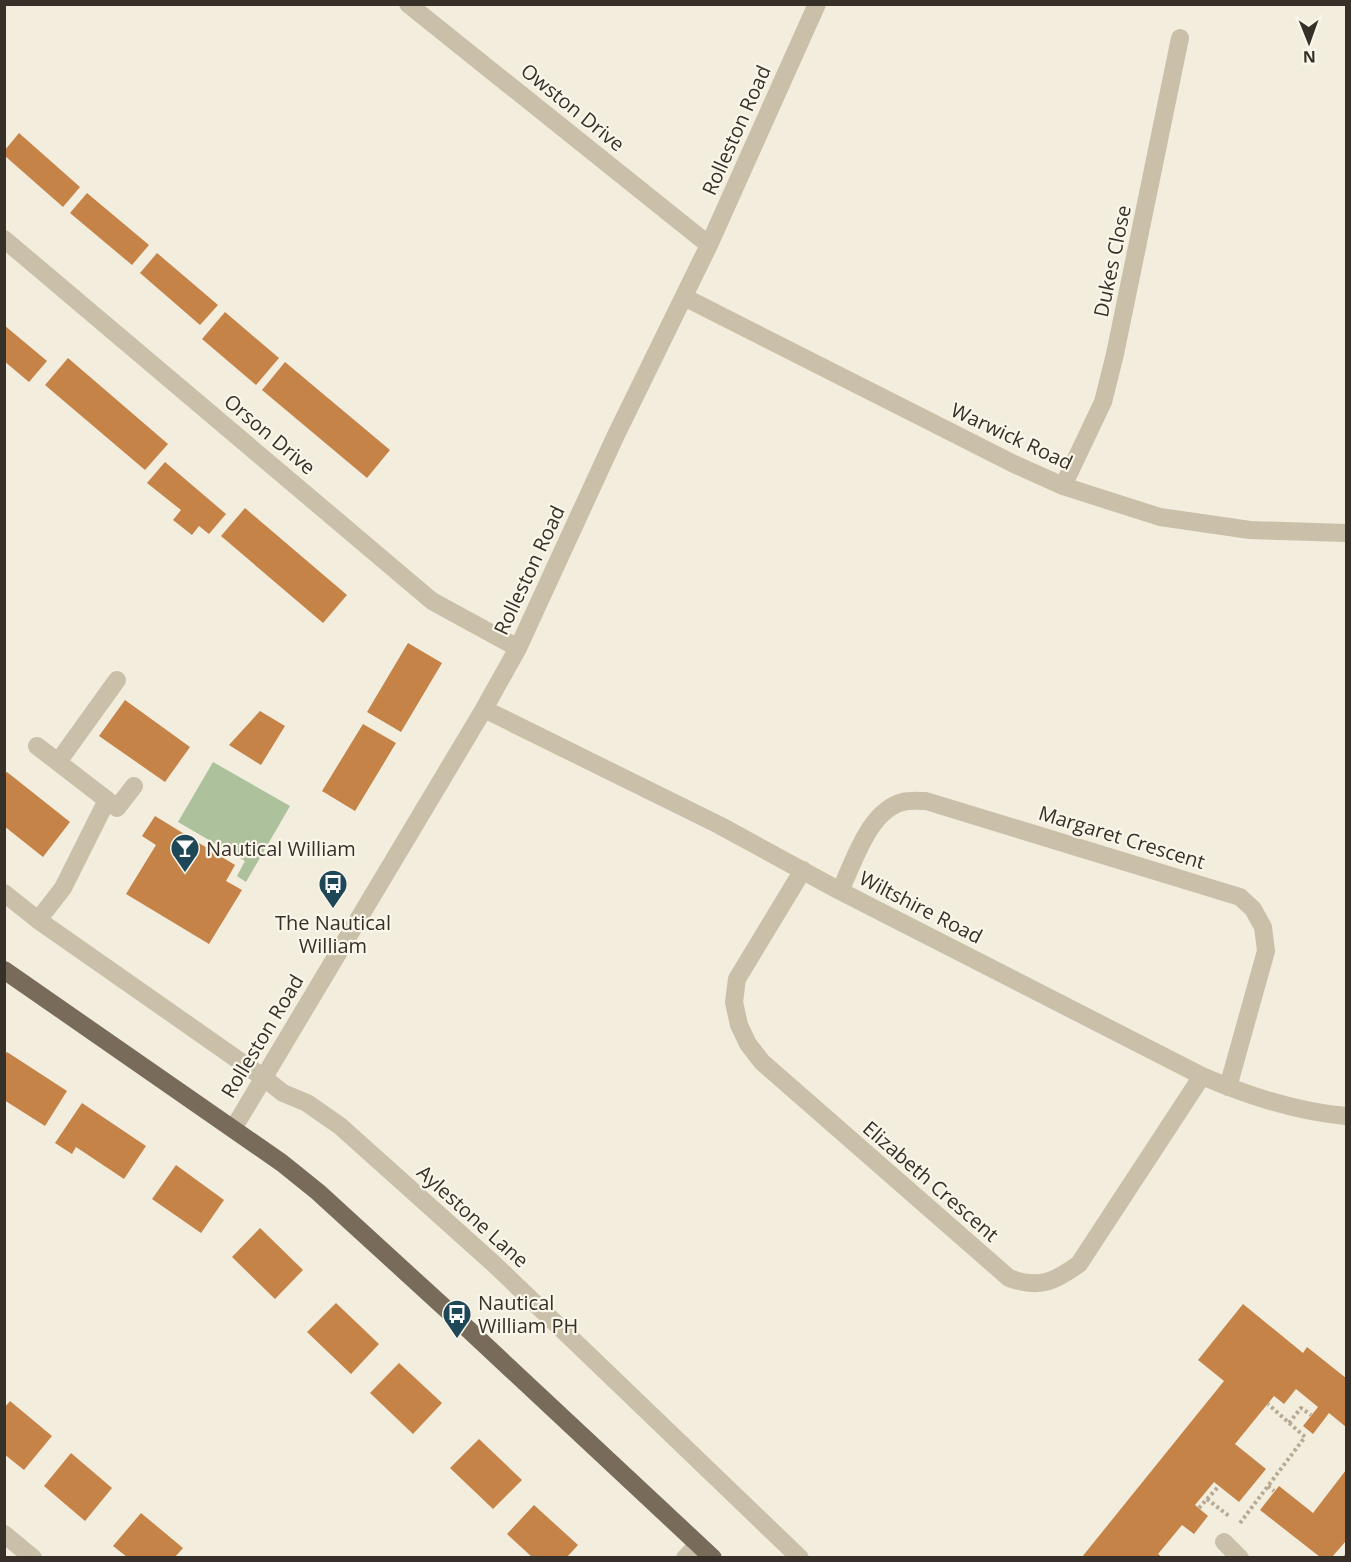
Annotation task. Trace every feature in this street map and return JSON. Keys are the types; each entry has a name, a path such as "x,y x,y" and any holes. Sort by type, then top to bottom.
{"main road":[{"path":"4,970 282,1162 469,1330 713,1557"}],"street":[{"name":"Owston Drive","path":"408,4 709,245"},
{"name":"Rolleston Road","path":"233,1129 484,709 518,648 616,435 709,245 817,4"},
{"name":"Dukes Close","path":"1063,486 1103,402 1115,354 1180,38"},
{"name":"Orson Drive","path":"4,239 432,601 518,648"},
{"name":"Warwick Road","path":"684,297 1004,459 1063,486 1160,517 1250,530 1347,533"},
{"path":"58,762 117,680"},
{"name":"Wiltshire Road","path":"484,709 719,825 840,891 1202,1076 1228,1087 1323,1114 1347,1116"},
{"path":"37,746 117,808 134,786"},
{"path":"38,920 63,888 107,800"},
{"name":"Margaret Crescent","path":"840,891 873,822 888,809 903,802 926,801 1240,897 1253,909 1263,927 1266,951 1228,1087"},
{"name":"Elizabeth Crescent","path":"803,870 737,979 734,1002 739,1025 748,1044 762,1062 1008,1278 1026,1285 1043,1283 1062,1276 1079,1264 1202,1076"},
{"name":"Aylestone Lane","path":"4,893 38,920 283,1093 307,1104 339,1126 494,1264 800,1557"},
{"path":"4,1534 33,1557"},
{"path":"1224,1542 1239,1557"},
{"path":"685,1557 699,1544"}],"path":[{"path":"1207,1499 1239,1524 1305,1437 1268,1404"},
{"path":"1289,1423 1301,1408 1311,1415"},
{"path":"1199,1509 1219,1486"},
{"path":"1268,1486 1274,1491"}],"green space":[{"path":"213,762 290,806 246,882 237,876 245,861 178,822"}],"building":[{"path":"19,133 80,187 63,207 5,156 5,150"},
{"path":"87,193 149,245 132,265 70,213"},
{"path":"157,253 218,305 200,325 140,273"},
{"path":"225,312 279,358 256,385 202,339"},
{"path":"4,325 47,361 29,382 4,361"},
{"path":"68,358 168,444 145,470 45,385"},
{"path":"285,362 390,450 367,478 262,390"},
{"path":"165,462 226,514 209,534 199,526 192,535 173,520 181,510 147,483"},
{"path":"245,508 347,595 323,623 221,536"},
{"path":"408,643 442,663 401,732 367,712"},
{"path":"125,700 190,747 165,782 99,736"},
{"path":"260,711 285,726 261,765 229,745"},
{"path":"363,724 396,743 355,811 322,791"},
{"path":"7,772 70,822 43,857 4,826 4,775"},
{"name":"Nautical William","path":"155,816 235,865 226,881 242,890 209,944 126,894 156,845 142,836"},
{"path":"7,1052 67,1091 45,1126 4,1100 4,1056"},
{"path":"82,1103 146,1146 124,1179 76,1147 72,1154 55,1143"},
{"path":"176,1165 224,1200 201,1233 152,1199"},
{"path":"260,1228 303,1270 275,1299 232,1257"},
{"path":"336,1303 379,1344 351,1374 307,1332"},
{"path":"1243,1304 1303,1353 1307,1347 1346,1378 1346,1427 1329,1413 1313,1434 1303,1426 1318,1407 1296,1389 1284,1404 1274,1396 1235,1444 1266,1469 1239,1502 1214,1482 1195,1505 1208,1516 1194,1534 1182,1525 1158,1554 1162,1557 1082,1557 1224,1381 1198,1360"},
{"path":"399,1363 442,1403 413,1434 370,1393"},
{"path":"10,1401 52,1436 24,1470 4,1454 4,1408"},
{"path":"479,1439 522,1480 493,1509 450,1468"},
{"path":"71,1453 112,1488 85,1521 44,1486"},
{"path":"1346,1470 1346,1541 1332,1557 1320,1557 1260,1510 1279,1486 1313,1513"},
{"path":"534,1505 578,1545 567,1557 532,1557 507,1534"},
{"path":"141,1513 183,1548 175,1557 127,1557 113,1546"}],"place":[{"name":"Nautical William","path":"185,874"},
{"name":"The Nautical William","path":"333,910"},
{"name":"Nautical William PH","path":"457,1340"}]}
